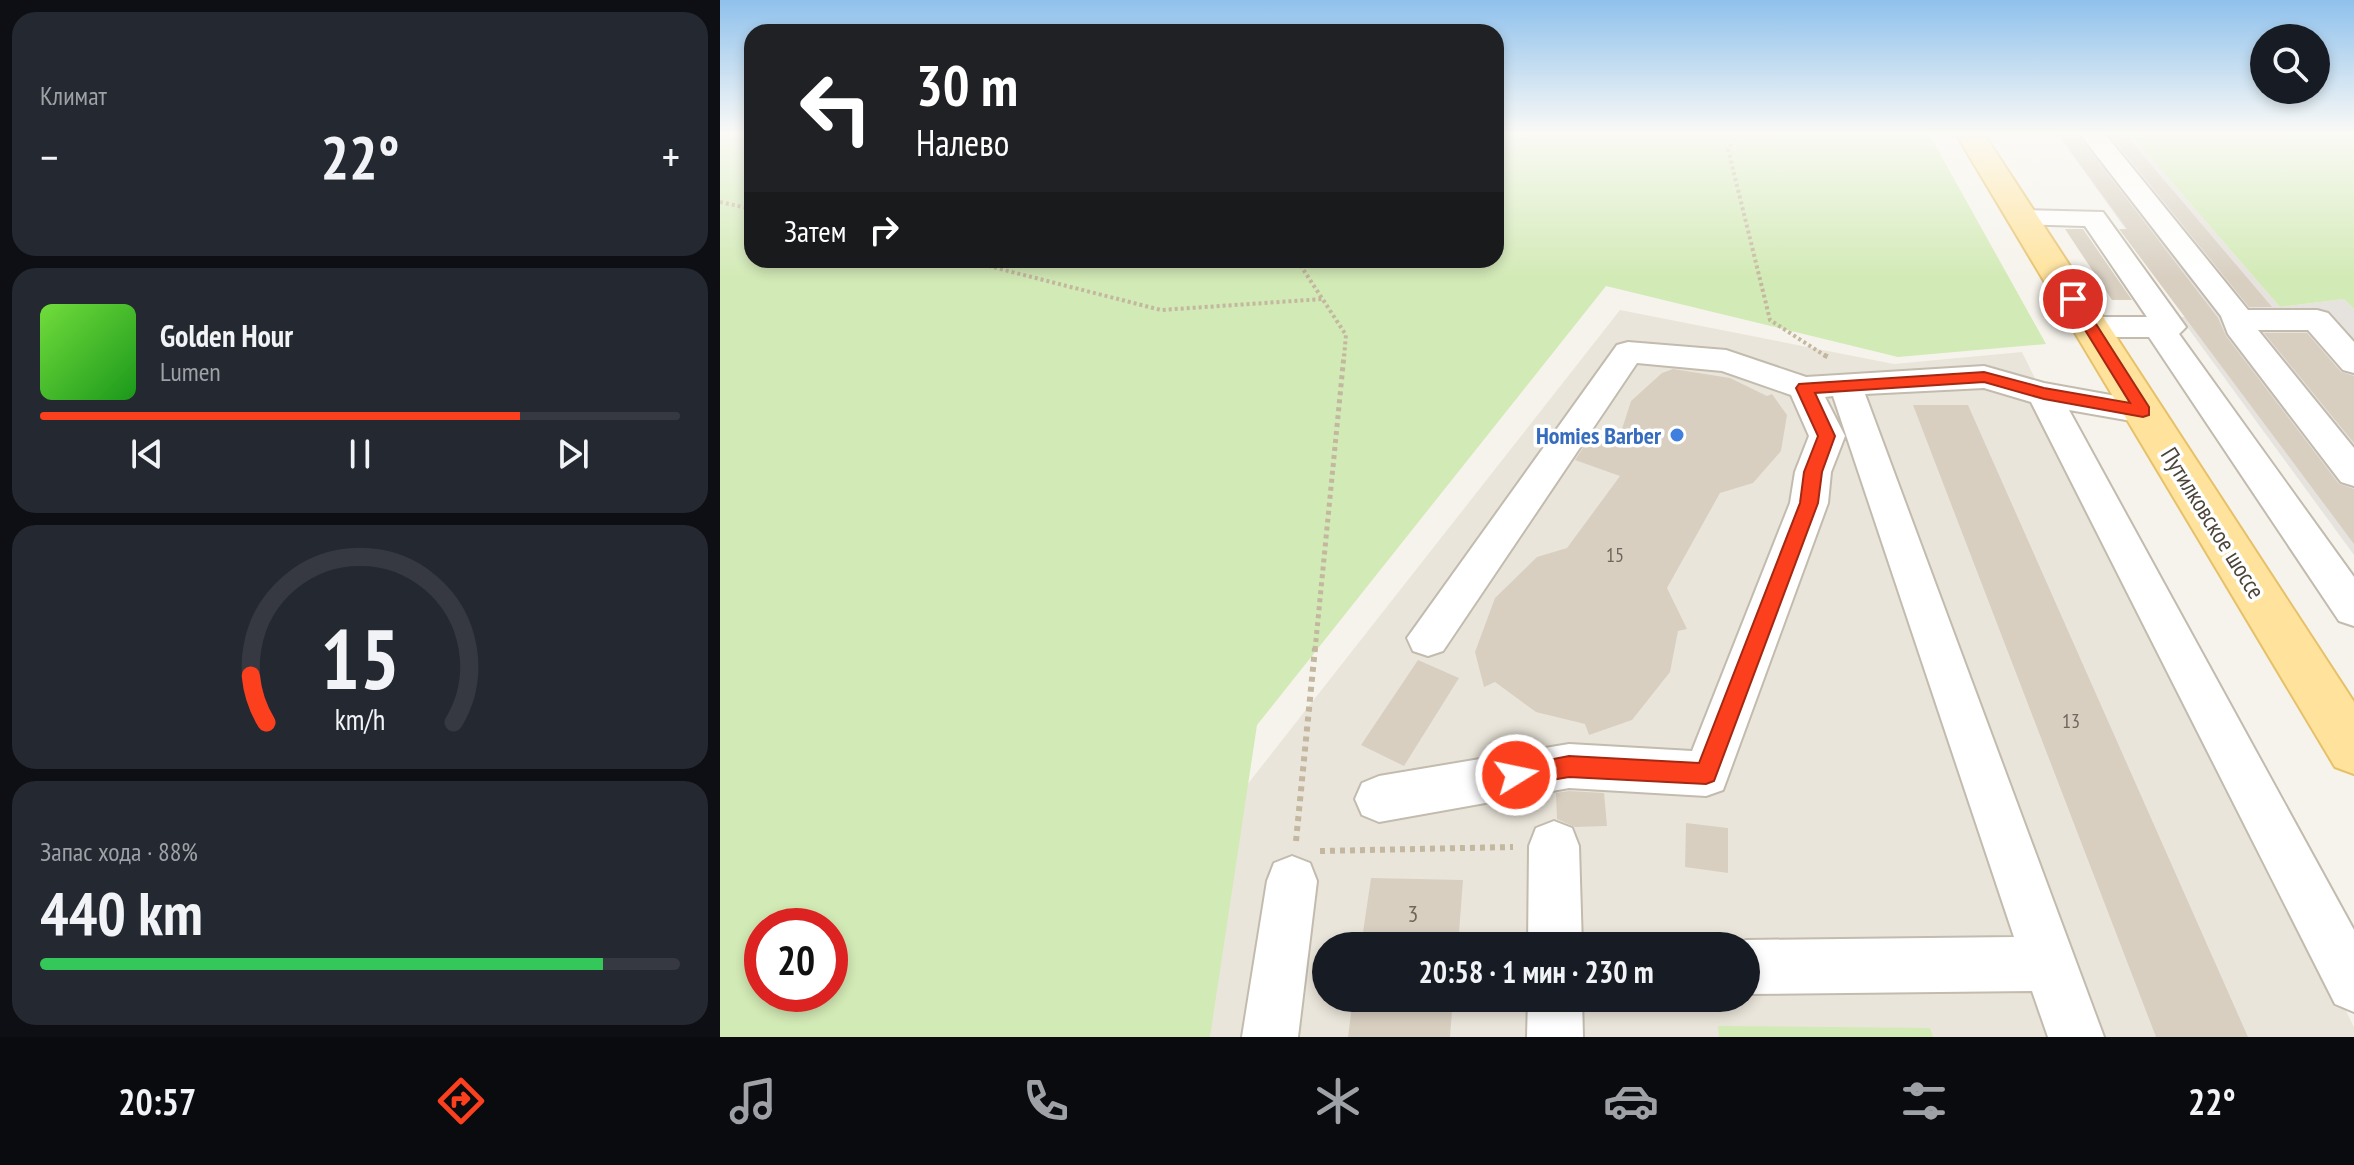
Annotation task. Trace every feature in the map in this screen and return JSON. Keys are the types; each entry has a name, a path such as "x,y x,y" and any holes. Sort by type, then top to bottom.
{"main road":[{"name":"Путилковское шоссе","path":"2001,182 2354,749"}],"lane":[{"path":"2130,182 2354,473"},
{"path":"2023,218 2093,218 2170,327 2091,327"},
{"path":"2237,320 2317,320 2354,362"},
{"path":"2158,327 2354,609"},
{"path":"1428,638 1628,352 1726,361 1825,386 1984,377 2044,394 2143,411"},
{"path":"1379,799 1569,766 1706,774 1809,503 1813,472 1827,436 1825,386"},
{"path":"1825,386 2076,1037"},
{"path":"2044,394 2354,985"},
{"path":"1554,846 1555,932"},
{"path":"1270,1037 1293,866"},
{"path":"1760,967 2050,964"},
{"path":"1555,1012 1555,1037"}],"path":[{"path":"1736,182 1770,320 1838,363 1825,386"},
{"path":"720,202 744,207"},
{"path":"996,268 1161,310 1323,299"},
{"path":"1302,268 1346,335 1293,866 1554,846"}],"shaded area":[{"path":"2092,182 2172,182 2280,307 2344,299 2354,309 2354,555 2180,317 2189,317"},
{"path":"1620,310 1894,364 2022,352 2354,1027 2354,1037 1049,1037"}],"green space":[{"path":"720,182 744,182 744,268 1504,268 1504,182 1956,182 2046,344 1898,357 1606,286 1257,725 1210,1037 720,1037"},
{"path":"2172,182 2354,182 2354,309 2344,299 2280,307"},
{"path":"1718,1026 1930,1028 1933,1037 1719,1037"}],"building":[{"path":"2093,182 2114,182 2339,484 2354,489 2354,544 2119,229 2127,229"},
{"path":"2148,182 2166,182 2272,307 2249,307"},
{"path":"2065,229 2083,229 2132,300 2112,300"},
{"path":"2264,333 2307,333 2341,372 2354,376 2354,443"},
{"path":"1673,369 1730,378 1767,396 1772,394 1787,415 1781,451 1753,483 1720,493 1667,588 1687,629 1678,631 1670,672 1632,720 1589,735 1585,724 1536,712 1495,682 1484,687 1475,652 1495,598 1537,557 1567,548 1620,476 1575,460 1591,436 1621,432 1631,401 1662,373"},
{"path":"1913,405 1968,405 2248,1037 2156,1037"},
{"path":"1418,660 1459,678 1404,766 1361,745"},
{"path":"1556,793 1604,793 1607,826 1575,827 1557,819"},
{"path":"1686,823 1728,828 1728,873 1685,867"},
{"path":"1371,878 1463,880 1459,932 1363,932"},
{"path":"1351,1012 1452,1012 1450,1037 1348,1037"}],"place":[{"name":"Homies Barber","path":"1677,435"}],"route":[{"path":"1516,775 1569,766 1706,774 1809,503 1813,472 1827,436 1804,388 1984,377 2044,394 2143,411 2073,299"}]}
